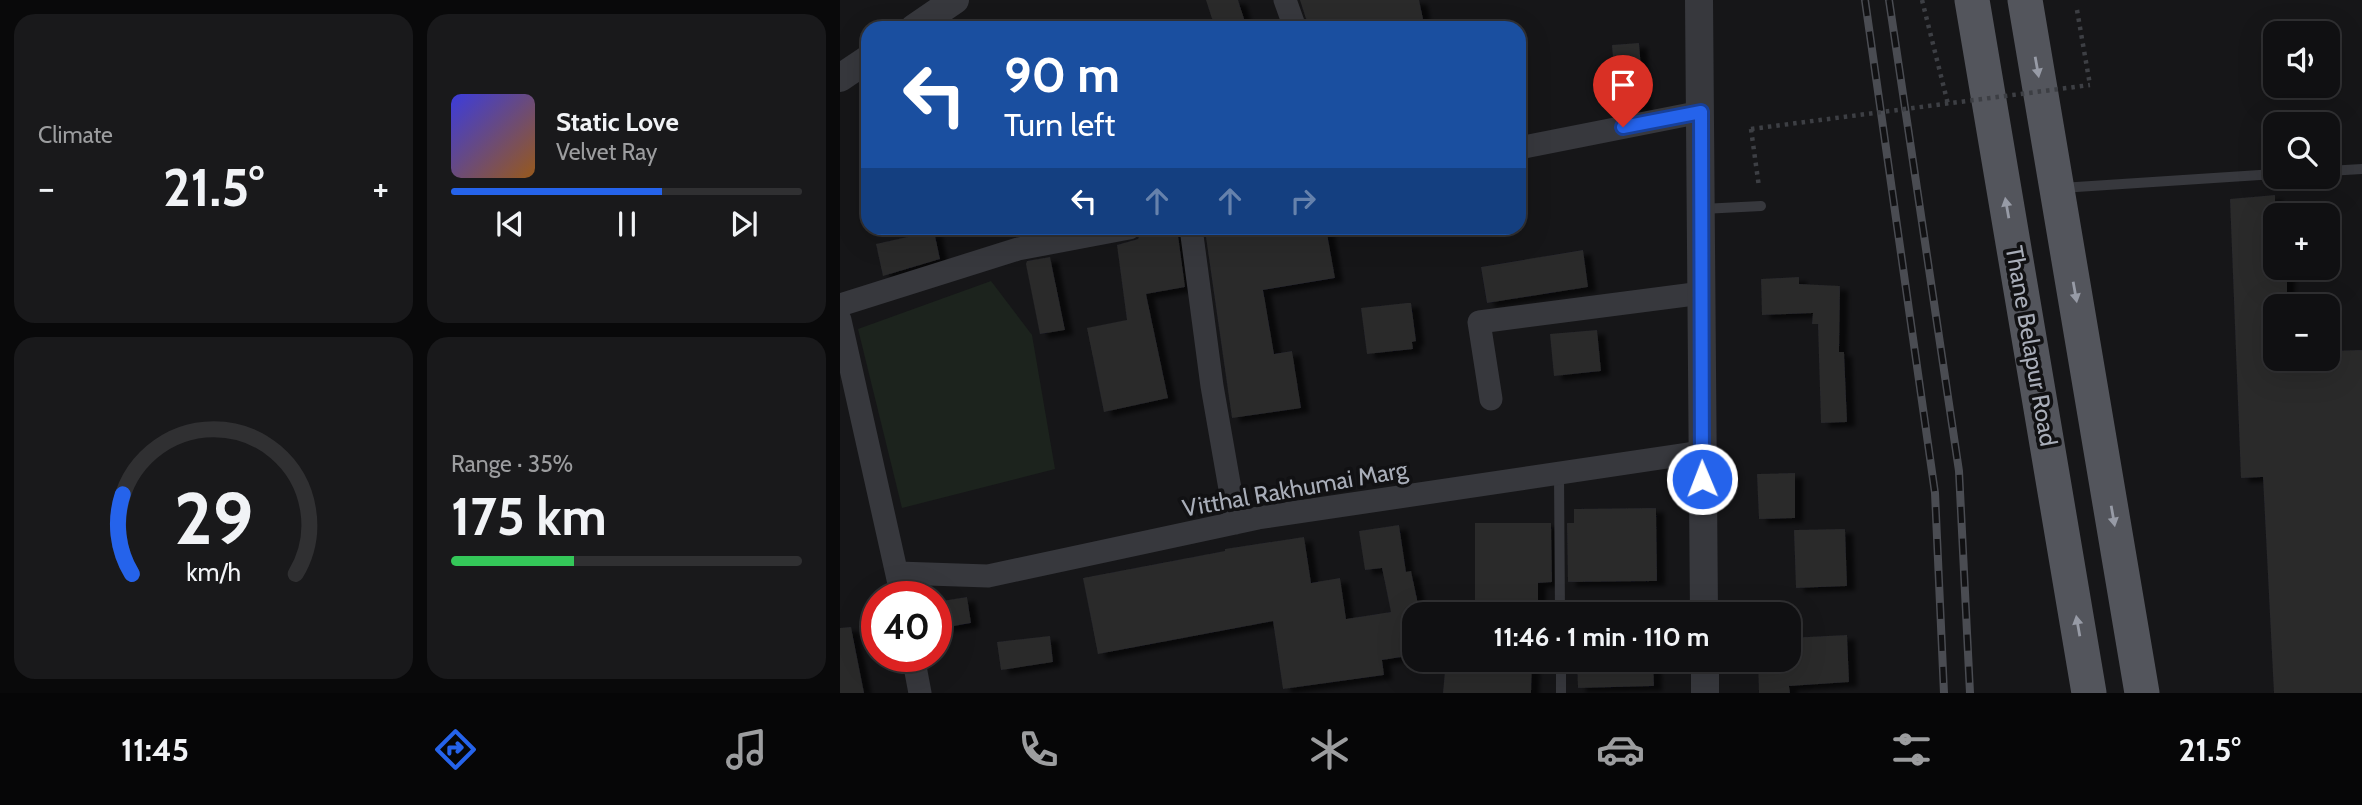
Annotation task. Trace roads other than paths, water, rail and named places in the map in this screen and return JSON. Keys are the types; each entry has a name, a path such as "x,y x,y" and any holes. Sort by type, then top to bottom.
{"main road":[{"name":"Thane Belapur Road","path":"1972,0 2089,693"},
{"path":"2025,0 2142,693"}],"street":[{"path":"924,21 955,0"},
{"path":"1285,0 1292,21"},
{"path":"1699,0 1704,602"},
{"path":"840,78 861,64"},
{"path":"1526,147 1701,112"},
{"path":"840,305 1018,249 1092,235"},
{"path":"1192,235 1212,386 1236,523"},
{"path":"1491,399 1479,322 1702,293"},
{"path":"840,320 899,581"},
{"name":"Vitthal Rakhumai Marg","path":"898,573 988,576 1236,523 1701,452"},
{"path":"916,672 920,693"},
{"path":"1705,672 1705,693"}],"lane":[{"path":"2340,170 2362,169"},
{"path":"2058,188 2263,175"},
{"path":"1702,209 1761,206"},
{"path":"1559,474 1560,602"},
{"path":"1561,672 1561,693"}],"railway":[{"path":"1865,0 1935,493 1944,693"},
{"path":"1889,0 1959,471 1970,693"}]}
